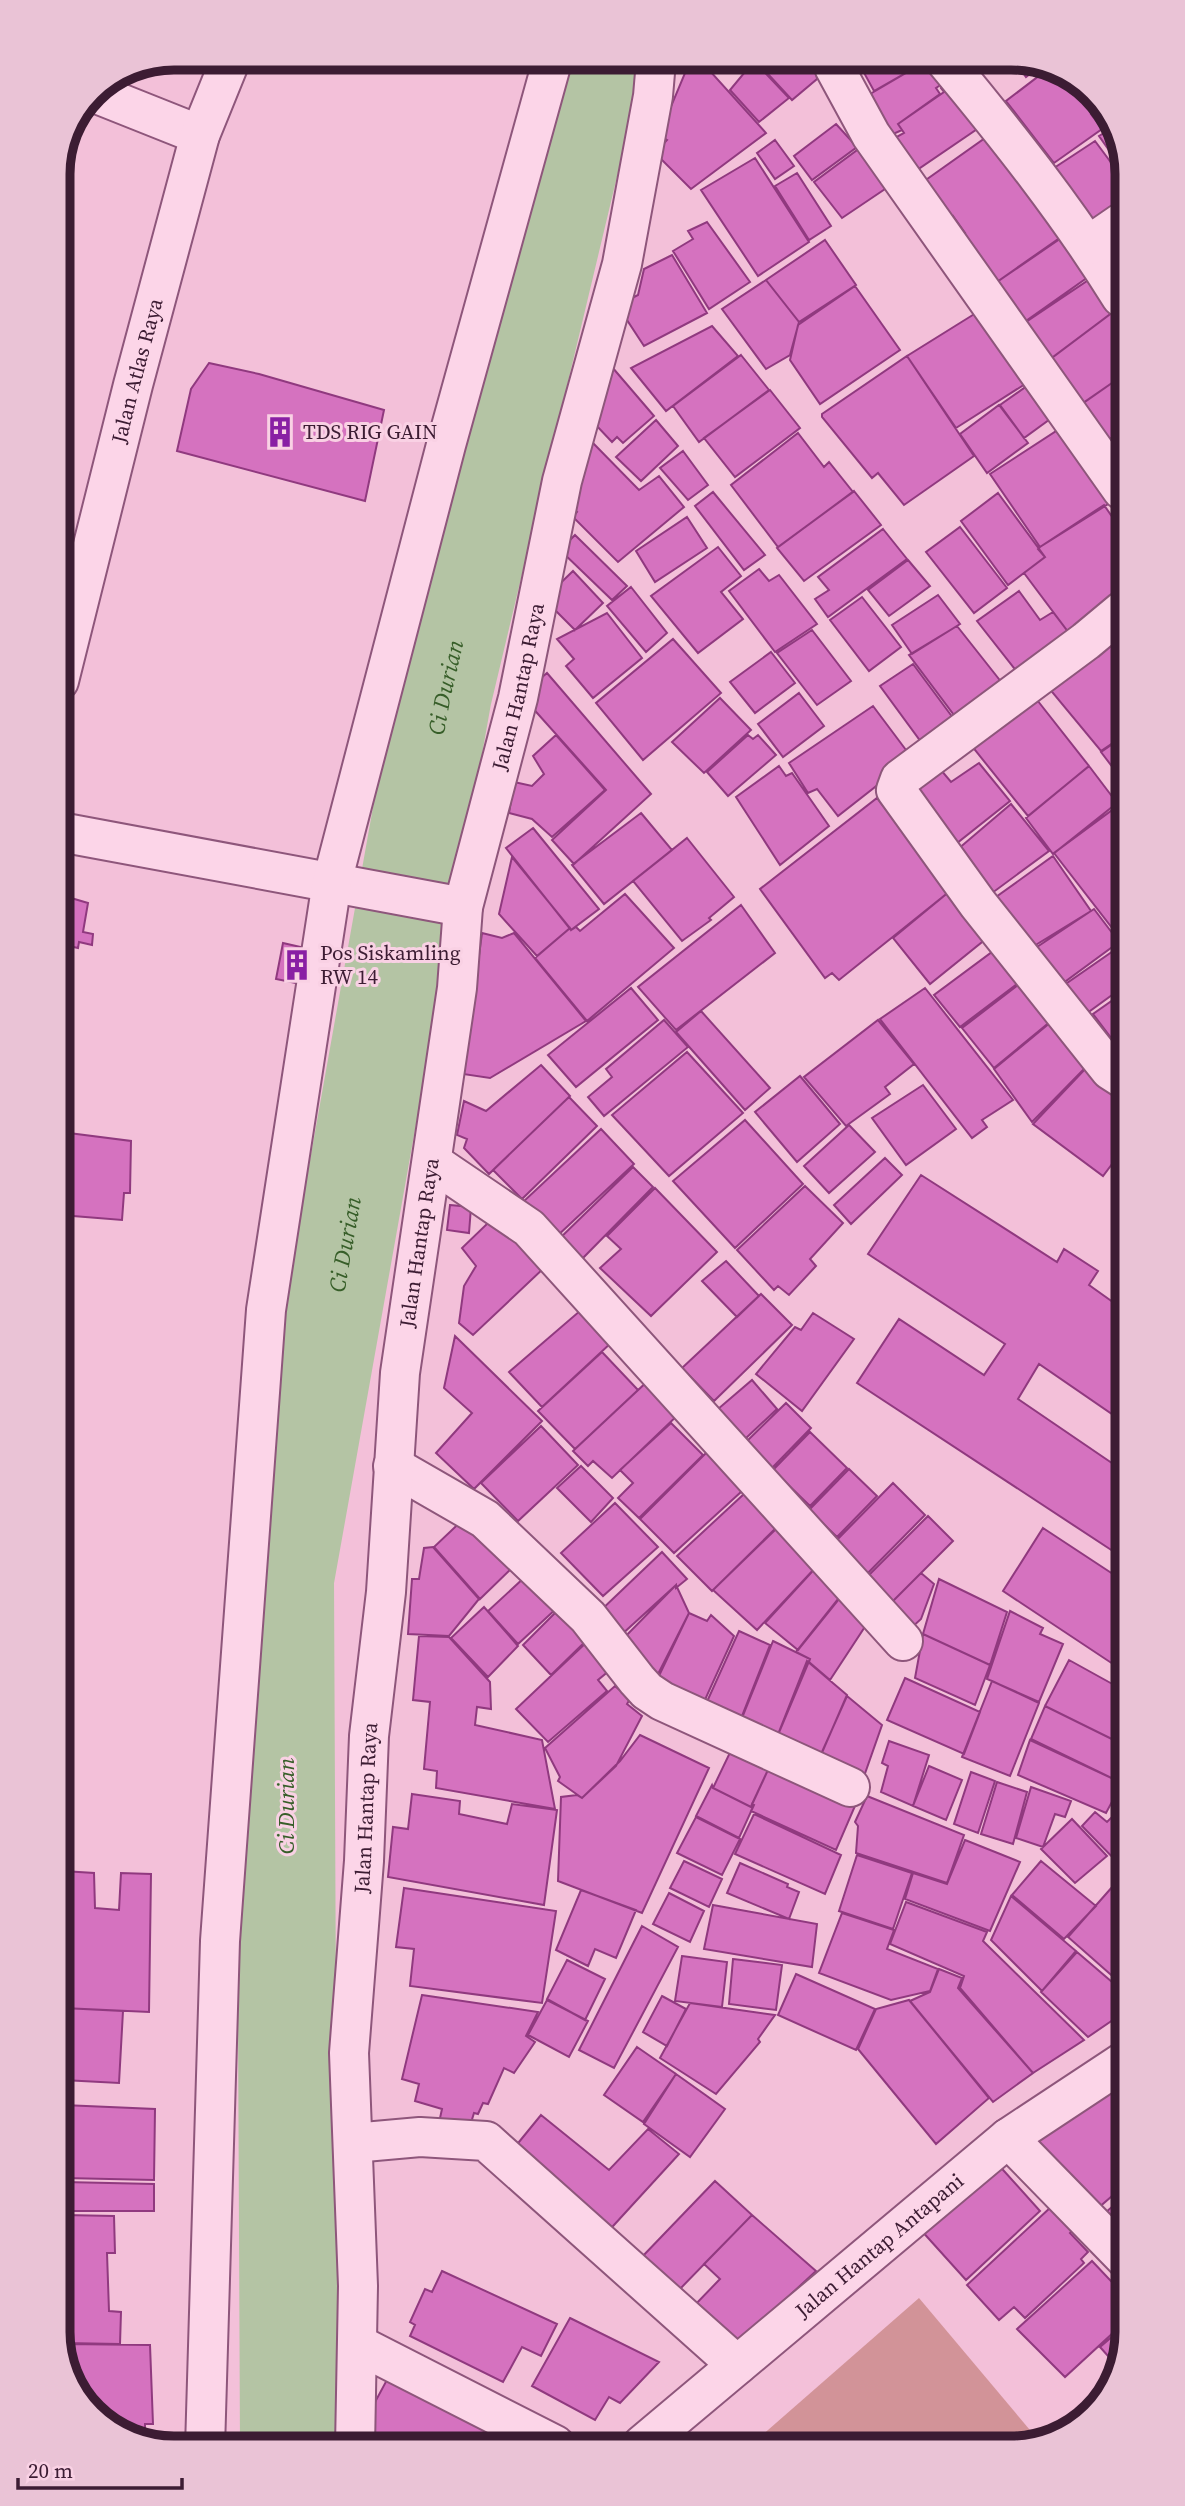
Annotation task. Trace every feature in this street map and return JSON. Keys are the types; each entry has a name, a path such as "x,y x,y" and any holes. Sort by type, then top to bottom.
{"street":[{"name":"Jalan Atlas Raya","path":"70,637 133,385 200,135 226,70"},
{"path":"205,2436 220,1941 266,1310 345,884 446,445 550,70"},
{"name":"Jalan Hantap Raya","path":"355,2436 357,2344 349,2053 364,1861 369,1736 386,1592 400,1373 457,988 450,905 518,698 562,481 622,264 653,96 655,70"},
{"path":"836,70 872,135 1115,480"},
{"path":"953,70 1000,127 1089,246 1115,287"},
{"path":"105,97 200,135"},
{"path":"1089,246 1115,227"},
{"path":"1115,616 900,779 896,790 978,904 1115,1073"},
{"path":"70,834 450,905"},
{"path":"432,1162 529,1228 902,1641"},
{"path":"394,1466 485,1519 588,1617 647,1691 662,1701 850,1787"},
{"name":"Jalan Hantap Antapani","path":"653,2436 1008,2138 1115,2067"},
{"path":"353,2143 420,2137 474,2138 486,2141 737,2365"},
{"path":"1008,2138 1115,2248"},
{"path":"357,2344 537,2436"}],"shaded area":[{"path":"919,2298 1032,2433 1010,2436 761,2436"}],"building":[{"path":"686,70 710,71 766,133 691,189 655,153 667,140 659,135"},
{"path":"747,70 763,70 789,98 759,122 730,90"},
{"path":"764,70 816,70 817,79 792,100"},
{"path":"862,70 911,70 874,91"},
{"path":"911,70 946,70 954,76 936,88 940,94 898,124 902,130 891,135 865,97"},
{"path":"1021,71 1032,72 1026,77"},
{"path":"1040,75 1063,84 1074,92 1093,111 1091,114 1102,129 1054,163 1006,101"},
{"path":"955,80 986,123 914,172 891,140 904,133 898,124 944,92 941,88"},
{"path":"836,124 857,147 812,180 794,156"},
{"path":"995,131 1061,237 994,284 961,235 965,233 953,216 949,220 923,182"},
{"path":"1106,132 1113,156 1099,136"},
{"path":"775,140 794,166 775,179 757,153"},
{"path":"1095,141 1114,167 1115,221 1099,231 1054,168"},
{"path":"864,145 891,185 842,218 814,182"},
{"path":"755,158 809,242 758,276 701,190"},
{"path":"797,173 831,226 809,240 775,186"},
{"path":"707,222 750,282 709,309 673,251 693,239 688,231"},
{"path":"1070,232 1098,270 1023,323 994,284"},
{"path":"825,240 856,285 799,322 766,280"},
{"path":"672,255 707,313 644,346 627,320 622,303 638,295 644,269"},
{"path":"1099,273 1115,297 1115,310 1049,360 1023,324"},
{"path":"766,280 799,322 790,355 766,369 722,309"},
{"path":"855,286 900,350 820,404 790,360 798,325"},
{"path":"984,308 1033,379 956,428 907,356"},
{"path":"1115,310 1115,381 1080,405 1049,360"},
{"path":"712,326 738,356 666,411 631,368"},
{"path":"741,355 769,390 699,442 673,406"},
{"path":"907,356 974,456 904,505 878,473 872,478 822,414"},
{"name":"TDS RIG GAIN","path":"209,363 259,374 384,410 365,501 177,451 191,389"},
{"path":"612,367 654,416 623,443 617,437 612,442 594,423"},
{"path":"1034,381 1057,414 1024,438 1000,405"},
{"path":"1115,381 1115,436 1108,440 1082,404"},
{"path":"770,390 800,428 735,477 704,438"},
{"path":"999,405 1028,443 987,473 960,434"},
{"path":"656,420 678,446 641,481 616,457"},
{"path":"1064,426 1113,501 1040,547 990,474"},
{"path":"798,433 824,467 829,462 853,492 778,547 731,485"},
{"path":"1115,436 1115,450 1108,440"},
{"path":"592,442 639,490 659,476 684,507 618,562 573,517 577,512 570,506"},
{"path":"683,451 708,485 688,500 660,468"},
{"path":"854,491 881,525 804,581 777,548"},
{"path":"713,492 765,555 744,570 695,506"},
{"path":"998,493 1045,557 1008,585 961,521"},
{"path":"1104,505 1115,521 1115,602 1072,637 1024,573 1045,557 1038,549"},
{"path":"687,517 707,548 655,582 636,551"},
{"path":"960,527 1007,588 974,613 926,552"},
{"path":"883,529 907,559 828,617 815,599 829,590 818,577"},
{"path":"575,535 627,586 612,600 560,550"},
{"path":"718,547 741,576 721,592 743,619 698,653 651,596"},
{"path":"908,560 930,586 889,616 868,590"},
{"path":"759,569 769,581 779,575 817,624 775,652 729,591"},
{"path":"573,571 603,603 575,630 544,599"},
{"path":"631,587 667,633 646,652 607,606"},
{"path":"1019,591 1040,620 1053,612 1072,637 1021,677 977,621"},
{"path":"938,595 960,624 912,654 892,625"},
{"path":"862,597 901,647 869,671 830,620"},
{"path":"607,613 642,658 593,698 566,666 574,659 557,639"},
{"path":"957,626 1006,688 960,723 909,655"},
{"path":"812,630 851,681 817,705 777,653"},
{"path":"1112,630 1115,634 1115,741 1101,751 1043,681"},
{"path":"673,639 721,693 643,760 596,703"},
{"path":"771,652 795,683 755,713 730,682"},
{"path":"913,664 959,726 927,750 880,686"},
{"path":"547,673 651,794 574,864 552,840 606,790 521,695"},
{"path":"1030,691 1089,766 1028,816 967,740"},
{"path":"799,693 824,726 783,757 758,724"},
{"path":"720,698 751,730 704,773 672,742"},
{"path":"873,706 912,758 838,816 817,789 808,793 789,763"},
{"path":"556,735 605,790 552,837 532,819 509,813 514,782 532,786 544,774 533,756"},
{"path":"748,735 753,739 758,735 776,755 728,796 707,772"},
{"path":"1115,742 1115,770 1101,752"},
{"path":"935,763 951,782 979,763 1010,801 947,851 900,789"},
{"path":"779,766 786,776 792,773 829,826 780,865 736,797"},
{"path":"1089,766 1115,800 1115,805 1053,854 1026,818"},
{"path":"877,798 950,891 839,980 832,973 825,978 760,889"},
{"path":"1011,804 1049,851 988,896 951,855"},
{"path":"1115,808 1115,932 1054,853"},
{"path":"641,813 672,850 604,904 572,865"},
{"path":"533,828 599,909 571,930 506,848"},
{"path":"687,838 734,897 709,918 711,920 682,941 633,881"},
{"path":"1053,856 1091,911 1034,946 996,897"},
{"path":"512,857 570,928 537,956 499,914"},
{"path":"950,891 987,938 930,984 893,938"},
{"path":"625,894 674,948 587,1021 535,958 570,928 571,930 576,927 580,931"},
{"path":"70,898 88,903 83,932 93,934 92,945 79,942 78,948 70,946"},
{"path":"741,905 775,953 676,1030 638,987"},
{"path":"1094,909 1115,937 1115,945 1055,989 1028,953"},
{"path":"482,933 502,938 514,933 586,1021 490,1078 463,1074"},
{"name":"Pos Siskamling RW 14","path":"283,943 318,951 311,986 276,979"},
{"path":"996,949 1021,981 960,1027 934,995"},
{"path":"1115,950 1115,993 1079,1019 1057,990"},
{"path":"1022,982 1051,1021 994,1068 962,1028"},
{"path":"631,988 658,1020 576,1087 548,1055"},
{"path":"925,988 1013,1100 982,1120 987,1127 972,1138 880,1019"},
{"path":"1115,999 1115,1043 1093,1014"},
{"path":"701,1011 770,1088 745,1110 676,1032"},
{"path":"664,1020 688,1047 604,1116 588,1097 612,1077 606,1069"},
{"path":"878,1020 914,1064 885,1087 890,1094 846,1126 804,1077"},
{"path":"1051,1022 1086,1067 1032,1122 994,1069"},
{"path":"687,1052 743,1113 669,1176 612,1115"},
{"path":"541,1065 570,1096 489,1174 464,1148 467,1139 457,1135 464,1101 486,1111"},
{"path":"1087,1067 1115,1089 1115,1160 1103,1176 1033,1124"},
{"path":"800,1076 840,1124 797,1162 755,1112"},
{"path":"923,1085 956,1129 906,1165 872,1118"},
{"path":"569,1097 597,1126 522,1199 493,1170"},
{"path":"745,1120 803,1184 735,1248 673,1181"},
{"path":"849,1125 875,1152 829,1193 804,1166"},
{"path":"601,1129 634,1164 555,1238 523,1202"},
{"path":"70,1133 131,1141 130,1193 124,1193 122,1220 70,1216"},
{"path":"885,1158 902,1175 851,1224 834,1205"},
{"path":"633,1167 653,1187 578,1263 556,1242"},
{"path":"921,1175 1057,1262 1064,1249 1098,1271 1089,1285 1115,1304 1115,1416 1039,1364 1018,1399 1115,1465 1115,1552 857,1383 899,1319 984,1375 1005,1344 868,1254"},
{"path":"805,1186 843,1223 810,1259 816,1266 789,1295 778,1286 774,1290 737,1250"},
{"path":"655,1188 717,1252 651,1316 600,1268 621,1249 607,1236"},
{"path":"450,1205 471,1207 469,1233 447,1230"},
{"path":"491,1220 546,1266 473,1335 459,1323 464,1286 476,1266 462,1248"},
{"path":"726,1261 759,1296 737,1317 702,1281"},
{"path":"761,1294 792,1325 714,1401 682,1368"},
{"path":"581,1310 612,1342 542,1407 509,1372"},
{"path":"813,1313 854,1339 802,1411 756,1374 795,1327 801,1330"},
{"path":"455,1336 542,1421 474,1489 436,1453 472,1413 444,1388"},
{"path":"602,1352 638,1390 575,1449 538,1411"},
{"path":"651,1378 682,1411 612,1478 593,1461 588,1466 573,1451"},
{"path":"752,1380 777,1409 745,1439 718,1409"},
{"path":"786,1403 811,1428 772,1468 746,1442"},
{"path":"671,1423 703,1455 639,1518 618,1498 633,1483 620,1470"},
{"path":"541,1426 578,1465 518,1521 481,1483"},
{"path":"810,1432 847,1468 810,1506 773,1470"},
{"path":"709,1450 753,1481 674,1553 640,1519"},
{"path":"581,1466 613,1498 591,1522 557,1488"},
{"path":"849,1469 877,1496 837,1537 809,1510"},
{"path":"893,1483 925,1515 862,1579 830,1547"},
{"path":"744,1494 777,1527 712,1591 677,1556"},
{"path":"615,1503 658,1547 603,1596 561,1553"},
{"path":"471,1512 517,1563 480,1599 434,1547"},
{"path":"928,1516 953,1541 885,1609 860,1584"},
{"path":"777,1528 816,1567 757,1630 713,1590"},
{"path":"1043,1528 1115,1575 1115,1665 1003,1591"},
{"path":"433,1547 479,1599 449,1636 408,1634 412,1579 419,1579 424,1548"},
{"path":"662,1552 687,1579 676,1588 676,1585 620,1636 598,1613"},
{"path":"820,1563 847,1589 798,1650 765,1623"},
{"path":"921,1573 934,1584 921,1619 908,1631 885,1609"},
{"path":"526,1576 558,1607 518,1644 488,1611"},
{"path":"939,1579 1007,1612 990,1665 923,1634"},
{"path":"676,1585 689,1613 652,1686 614,1648"},
{"path":"838,1599 870,1619 830,1680 809,1662 810,1659 796,1652"},
{"path":"484,1607 518,1646 488,1677 451,1638"},
{"path":"560,1608 589,1638 551,1675 523,1645"},
{"path":"1010,1611 1043,1628 1040,1634 1063,1644 1039,1702 987,1679"},
{"path":"689,1613 707,1621 711,1615 734,1636 704,1702 656,1682"},
{"path":"739,1631 770,1645 740,1721 705,1706"},
{"path":"923,1634 990,1665 975,1705 915,1678"},
{"path":"419,1636 449,1637 490,1682 491,1709 477,1707 475,1725 542,1740 555,1809 436,1788 437,1771 424,1769 430,1702 413,1700"},
{"path":"590,1639 615,1666 598,1680 607,1691 548,1742 516,1709"},
{"path":"773,1641 810,1659 775,1742 742,1718"},
{"path":"1069,1660 1115,1685 1115,1741 1045,1706"},
{"path":"807,1661 847,1695 818,1762 775,1742"},
{"path":"905,1678 980,1712 964,1754 887,1720"},
{"path":"992,1681 1039,1703 1010,1776 962,1757"},
{"path":"615,1686 630,1699 627,1704 642,1716 616,1766 582,1798 558,1781 560,1777 545,1748"},
{"path":"847,1696 882,1725 862,1782 817,1763"},
{"path":"1045,1706 1115,1741 1115,1780 1031,1739"},
{"path":"640,1735 709,1768 642,1913 558,1881 561,1797 577,1795 582,1798 620,1761"},
{"path":"736,1740 773,1759 751,1807 713,1788"},
{"path":"1030,1740 1115,1780 1115,1796 1106,1813 1018,1775"},
{"path":"889,1741 929,1755 913,1806 881,1792 888,1766 882,1763"},
{"path":"773,1759 858,1799 836,1850 751,1811"},
{"path":"929,1766 962,1780 946,1820 913,1806"},
{"path":"971,1772 995,1781 978,1833 954,1824"},
{"path":"997,1782 1027,1792 1013,1844 981,1834"},
{"path":"712,1785 713,1788 751,1807 754,1805 739,1838 696,1816"},
{"path":"1031,1787 1071,1801 1065,1817 1055,1814 1043,1847 1016,1838"},
{"path":"412,1794 460,1801 459,1814 507,1824 512,1804 557,1810 544,1905 388,1877 393,1827 408,1829"},
{"path":"867,1796 964,1835 947,1883 856,1853 858,1826 855,1822"},
{"path":"1095,1812 1107,1822 1115,1814 1115,1860 1082,1826"},
{"path":"754,1814 841,1855 825,1894 735,1854"},
{"path":"696,1817 740,1839 722,1875 677,1853"},
{"path":"1072,1819 1107,1856 1075,1883 1041,1849"},
{"path":"965,1840 1020,1862 990,1931 905,1899 913,1873 947,1884"},
{"path":"857,1855 912,1873 893,1929 839,1911"},
{"path":"684,1861 722,1879 709,1907 670,1888"},
{"path":"1041,1861 1096,1906 1064,1939 1012,1895"},
{"path":"740,1863 788,1884 787,1887 799,1892 789,1919 727,1893"},
{"path":"70,1871 94,1873 95,1908 119,1910 121,1873 151,1874 149,2012 70,2008"},
{"path":"1115,1884 1115,1978 1068,1937"},
{"path":"404,1888 556,1911 542,2003 410,1986 414,1949 396,1947"},
{"path":"581,1890 636,1910 616,1958 595,1949 588,1966 556,1950"},
{"path":"669,1893 704,1911 690,1942 653,1924"},
{"path":"1011,1896 1076,1951 1042,1991 991,1940"},
{"path":"906,1902 987,1932 983,1941 1084,2040 1033,2073 960,1988 964,1976 890,1944"},
{"path":"713,1905 817,1924 812,1967 704,1949"},
{"path":"842,1913 894,1930 887,1949 938,1969 930,1991 891,2000 819,1973"},
{"path":"642,1926 678,1947 614,2068 579,2050"},
{"path":"1077,1952 1115,1985 1115,2019 1088,2037 1041,1992"},
{"path":"682,1956 727,1962 722,2007 675,2001"},
{"path":"733,1959 782,1965 776,2010 729,2004"},
{"path":"567,1960 605,1979 585,2020 547,1999"},
{"path":"939,1969 962,1978 958,1988 1033,2073 993,2102 910,2001 930,1992"},
{"path":"796,1974 875,2009 856,2050 778,2015"},
{"path":"422,1995 538,2012 526,2036 535,2042 514,2073 504,2068 488,2104 483,2103 478,2114 474,2113 466,2139 437,2132 442,2109 415,2101 419,2084 402,2079"},
{"path":"662,1996 686,2009 667,2046 643,2032"},
{"path":"547,2000 588,2021 569,2057 528,2035"},
{"path":"909,2000 989,2098 936,2144 858,2049 876,2009"},
{"path":"690,2003 775,2015 758,2039 760,2042 716,2094 660,2058"},
{"path":"70,2008 123,2011 119,2083 70,2080"},
{"path":"637,2047 676,2074 643,2122 604,2095"},
{"path":"676,2074 725,2109 690,2157 644,2124"},
{"path":"1115,2085 1115,2193 1097,2209 1032,2141"},
{"path":"70,2105 155,2109 154,2180 70,2178"},
{"path":"541,2115 609,2170 648,2129 679,2154 603,2237 510,2153"},
{"path":"995,2161 1040,2211 966,2280 920,2229"},
{"path":"715,2181 752,2215 677,2292 640,2259"},
{"path":"70,2182 154,2184 154,2211 70,2211"},
{"path":"1115,2204 1115,2223 1106,2212"},
{"path":"1051,2207 1073,2230 1070,2233 1088,2252 1081,2259 1084,2263 1025,2318 1014,2307 999,2320 967,2285"},
{"path":"70,2215 114,2216 115,2253 107,2253 109,2311 121,2312 120,2344 71,2343"},
{"path":"752,2215 816,2271 734,2347 692,2308 720,2279 704,2264"},
{"path":"1092,2261 1115,2285 1115,2331 1065,2377 1017,2329"},
{"path":"442,2271 557,2324 541,2356 522,2347 503,2382 410,2336 415,2325 410,2322 425,2289 432,2292"},
{"path":"570,2318 659,2362 620,2403 609,2397 595,2420 532,2386"},
{"path":"1115,2334 1111,2359 1100,2347"},
{"path":"71,2344 150,2345 153,2424 145,2424 145,2431 122,2422 96,2400 81,2378"},
{"path":"389,2376 495,2434 372,2436 365,2432 367,2417"}],"waterway":[{"name":"Ci Durian","path":"289,2436 285,1579 443,694 592,70"}],"place":[{"name":"TDS RIG GAIN","path":"280,432"},
{"name":"Pos Siskamling RW 14","path":"297,965"}]}
